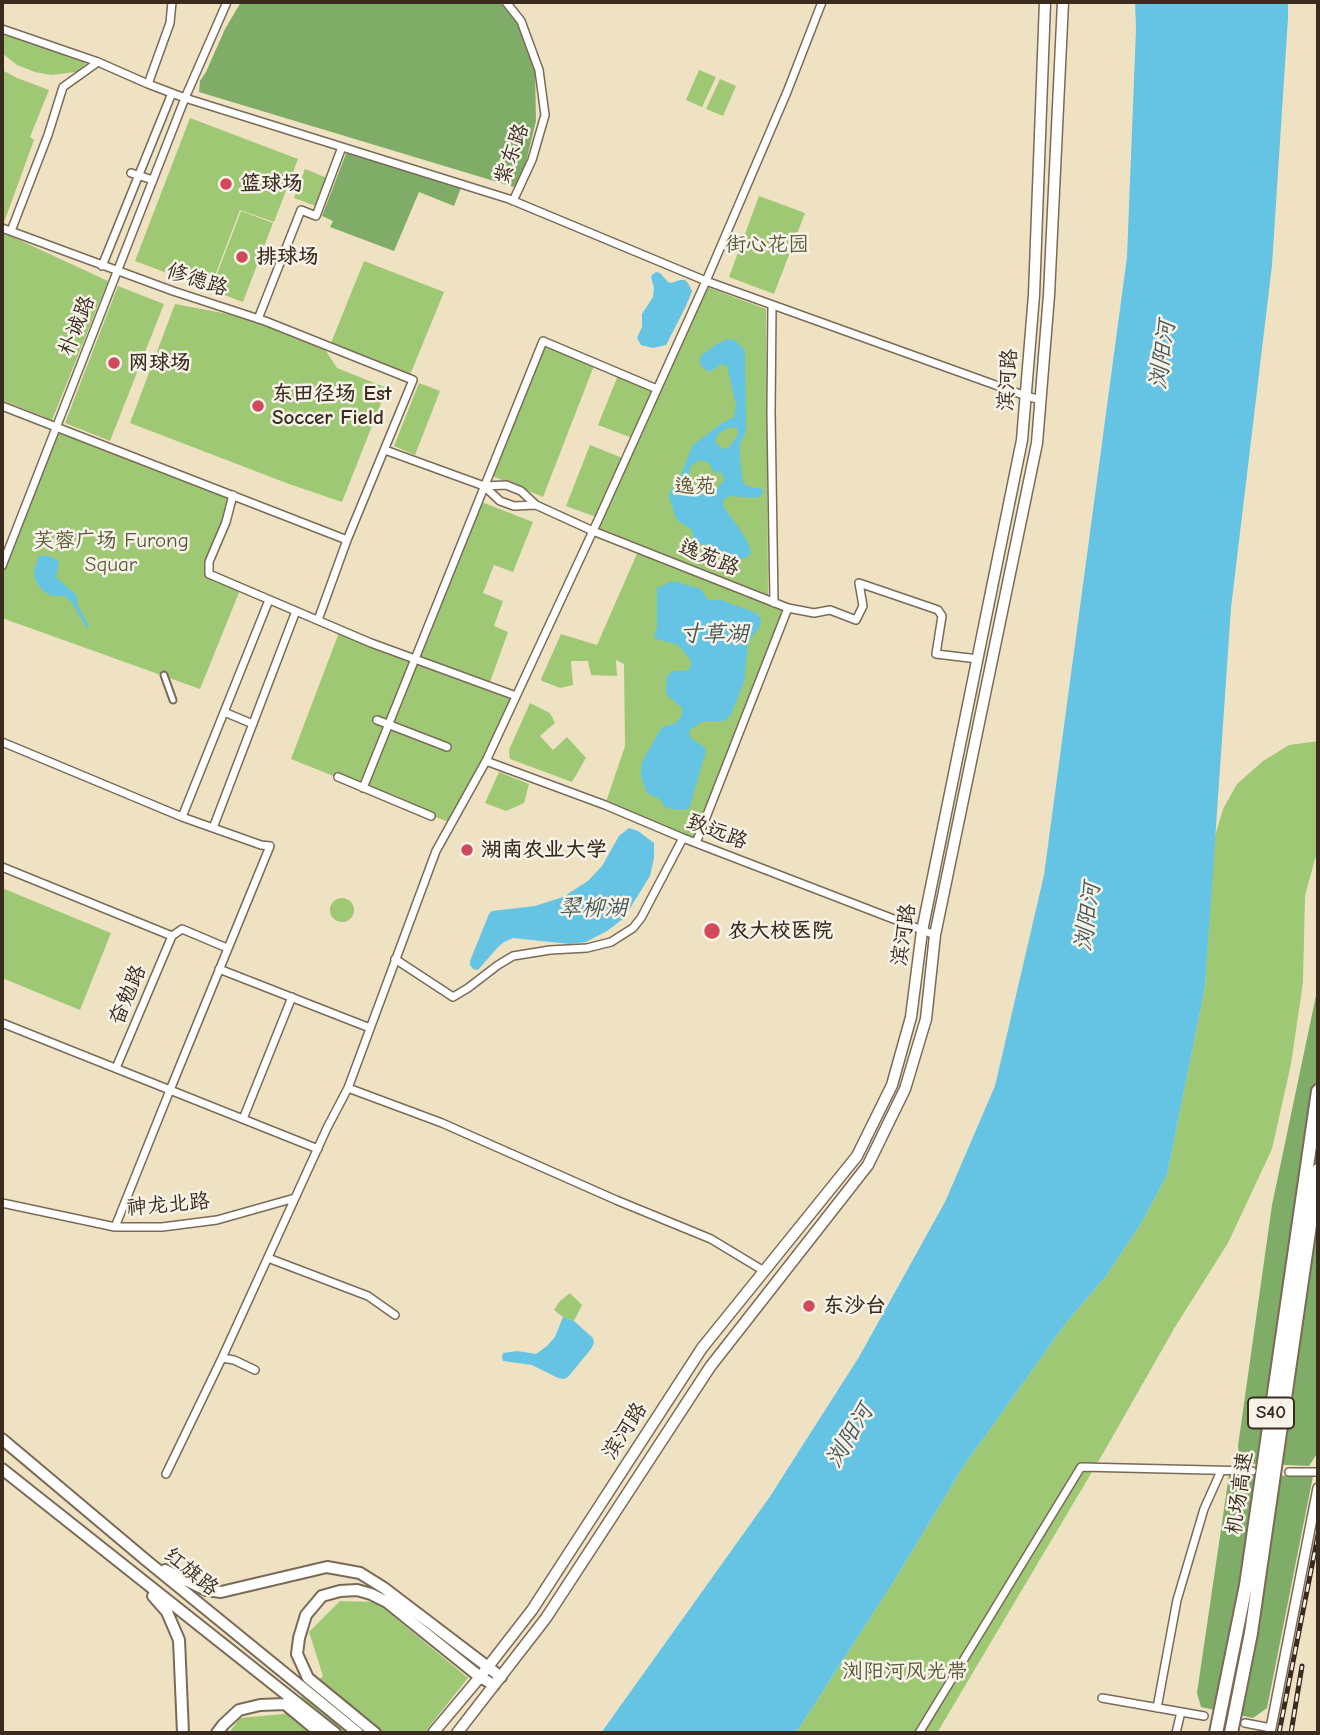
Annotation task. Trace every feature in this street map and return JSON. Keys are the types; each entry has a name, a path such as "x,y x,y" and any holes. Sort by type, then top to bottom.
{"highway":[{"name":"机场高速","path":"1216,1733 1246,1585 1318,1091"},
{"name":"机场高速","path":"1231,1733 1251,1633 1318,1170"},
{"path":"1210,1733 1218,1689 1236,1636"}],"main road":[{"name":"滨河路","path":"433,1733 532,1610 702,1348 857,1156 892,1085 911,1017 922,931 1022,440 1034,295 1045,2"},
{"name":"滨河路","path":"457,1733 546,1618 710,1367 868,1165 905,1089 926,1019 935,935 1037,443 1049,295 1063,2"},
{"name":"红旗路","path":"2,1439 358,1733"},
{"name":"红旗路","path":"2,1469 335,1733"},
{"path":"147,1561 206,1590 221,1592 327,1567 360,1573 384,1588 488,1667 497,1681"},
{"path":"135,1576 167,1612 179,1640 183,1733"},
{"path":"375,1733 308,1678 297,1654 306,1615 322,1596 357,1590 371,1594 387,1602 480,1677 497,1681"},
{"path":"217,1733 239,1710 261,1705 285,1704 320,1733"}],"street":[{"path":"148,84 170,23 172,2"},
{"path":"185,98 227,2"},
{"name":"紫东路","path":"506,2 521,20 540,70 545,115 532,160 513,201"},
{"path":"166,1474 348,1088 436,851 486,761 593,531 706,281 787,92 822,2"},
{"path":"2,29 98,62 185,98 513,201 706,281 1041,400"},
{"path":"11,232 63,87 98,62"},
{"path":"102,266 135,174 172,93"},
{"name":"朴诚路","path":"2,566 185,98"},
{"path":"262,320 301,211 316,216 342,147"},
{"path":"135,174 153,180"},
{"name":"修德路","path":"2,228 117,272 262,320 413,380 384,450"},
{"path":"772,305 774,603"},
{"path":"363,788 543,341 657,389"},
{"path":"2,406 348,540"},
{"path":"318,620 384,450"},
{"name":"逸苑路","path":"384,450 484,486 500,501 514,506 536,505 593,531 788,608 814,613 830,610 856,620 863,606 859,583 939,610 942,616 936,654 978,659"},
{"path":"484,486 506,485 522,491 536,505"},
{"path":"233,495 226,522 209,562 209,574 371,643 516,696"},
{"path":"182,817 269,600"},
{"path":"696,843 788,608"},
{"path":"213,828 296,611"},
{"path":"164,675 173,700"},
{"path":"224,712 253,724"},
{"path":"377,720 447,747"},
{"path":"2,742 182,817 270,846 115,1227"},
{"name":"致远路","path":"486,761 935,935"},
{"path":"338,777 431,816"},
{"path":"395,958 453,997 513,956 587,948 611,942 633,928 641,918 683,838"},
{"path":"2,867 172,936 182,929 227,948"},
{"name":"奋勉路","path":"116,1068 172,936"},
{"path":"219,969 370,1028"},
{"path":"243,1119 292,997"},
{"path":"2,1023 318,1149"},
{"path":"348,1088 442,1123 711,1239 764,1271"},
{"name":"神龙北路","path":"2,1203 115,1227 162,1227 217,1220 295,1198"},
{"path":"268,1258 368,1296 395,1315"},
{"path":"222,1358 234,1360 255,1370"},
{"path":"919,1733 1081,1466 1252,1471"},
{"path":"1157,1708 1177,1600 1204,1509 1221,1471"},
{"path":"1289,1472 1318,1472"},
{"path":"1245,1723 1270,1731 1318,1488"},
{"path":"1101,1698 1204,1716"},
{"path":"1176,1733 1181,1712"}],"green space":[{"path":"241,2 500,2 518,24 535,72 536,121 526,162 517,183 514,187 199,92 200,81"},
{"path":"2,32 86,64 76,72 51,75 35,72 17,65 2,53"},
{"path":"2,70 49,90 30,137 34,140 2,228"},
{"path":"699,70 716,77 702,107 686,100"},
{"path":"720,79 736,86 723,116 706,109"},
{"name":"篮球场","path":"190,118 298,159 274,222 240,210 210,289 135,261"},
{"path":"347,151 462,185 454,206 419,192 394,251 330,227 333,221 322,216"},
{"path":"305,169 327,178 316,206 294,198"},
{"name":"街心花园","path":"759,196 805,213 774,294 729,277"},
{"name":"排球场","path":"241,211 273,223 243,302 211,290"},
{"path":"2,232 108,281 52,420 2,400"},
{"path":"364,261 444,292 410,375 331,343"},
{"name":"网球场","path":"118,286 164,304 110,441 65,423"},
{"name":"逸苑","path":"707,287 766,309 768,595 599,528"},
{"name":"东田径场 Est Soccer Field","path":"175,304 265,321 321,343 337,368 387,388 342,502 130,423"},
{"path":"543,341 595,363 543,497 490,475"},
{"path":"619,373 657,389 635,439 598,425"},
{"path":"419,383 440,391 415,455 394,446"},
{"name":"芙蓉广场 Furong Squar","path":"55,426 165,468 208,491 228,498 222,539 205,576 240,590 200,689 2,618 2,566"},
{"path":"590,445 625,459 599,518 566,506"},
{"path":"479,501 533,522 513,572 494,565 483,593 503,601 494,626 508,632 489,685 516,696 451,823 291,759 340,630 414,658"},
{"path":"639,549 788,608 696,843 605,805 625,746 624,664 616,660 617,676 591,675 588,661 571,661 573,685 560,688 541,679 561,634 597,645"},
{"path":"530,703 550,713 555,723 540,736 553,750 567,737 586,758 572,782 510,759 509,750"},
{"name":"浏阳河风光带","path":"1318,741 1318,855 1305,896 1303,982 1291,1064 1272,1149 1228,1243 1175,1327 937,1733 796,1733 899,1573 963,1467 1066,1323 1106,1276 1142,1222 1167,1175 1205,987 1214,839 1223,809 1237,784 1263,761 1289,745"},
{"path":"499,772 529,784 524,803 506,811 485,803"},
{"path":"2,888 111,933 80,1010 2,978"},
{"path":"342,898 353,905 354,910 347,921 342,922 331,915 330,910 337,899"},
{"path":"1318,986 1318,1452 1309,1466 1240,1463 1238,1446 1272,1205"},
{"path":"570,1293 582,1305 574,1321 554,1310"},
{"path":"1229,1475 1313,1476 1267,1708 1253,1718 1201,1707 1197,1693"},
{"path":"340,1601 376,1602 468,1678 424,1733 229,1733 240,1718 284,1714 323,1676 309,1632"}],"water":[{"name":"浏阳河","path":"1135,2 1288,2 1272,265 1231,608 1205,987 1167,1175 1142,1222 1106,1276 1066,1323 963,1467 899,1573 796,1733 601,1733 769,1498 859,1357 945,1202 995,1086 1044,875 1127,257"},
{"path":"656,272 671,283 685,280 692,291 666,345 653,348 641,345 637,338 642,327 642,314 653,297 651,277"},
{"path":"728,339 736,341 745,351 746,432 740,444 743,483 753,488 761,488 764,492 756,498 730,496 723,500 723,506 751,551 749,556 739,560 709,545 698,544 691,529 676,518 669,497 670,491 678,483 692,446 734,417 736,405 727,366 721,364 707,371 699,359 717,344","holes":["731,427 738,429 738,435 729,447 721,448 715,441 717,436","702,460 710,464 713,472 722,473 724,480 717,489 702,490 695,488 691,482 690,467"]},
{"path":"39,556 49,556 59,561 56,577 76,595 88,628 65,596 53,596 39,586 34,571"},
{"name":"寸草湖","path":"673,581 701,589 708,600 721,600 756,613 761,621 748,644 744,682 731,715 724,721 698,724 689,731 690,737 706,751 689,809 679,810 666,808 660,799 647,793 641,776 642,762 660,730 676,723 682,715 682,708 666,694 667,676 673,671 689,670 691,664 678,645 654,636 657,627 657,588"},
{"name":"翠柳湖","path":"629,828 654,843 654,858 650,876 624,918 586,942 570,944 513,938 498,947 478,970 473,969 470,961 492,911 535,906 563,897 588,881 602,866 619,836"},
{"path":"563,1317 574,1321 593,1338 594,1343 568,1377 558,1378 532,1365 503,1361 503,1353 517,1351 536,1354 547,1346 555,1337"}],"railway":[{"path":"1279,1733 1318,1535"},
{"path":"1291,1733 1302,1666"}],"place":[{"name":"篮球场","path":"226,184"},
{"name":"排球场","path":"242,257"},
{"name":"网球场","path":"114,363"},
{"name":"东田径场 Est Soccer Field","path":"258,406"},
{"name":"湖南农业大学","path":"467,850"},
{"name":"农大校医院","path":"712,931"},
{"name":"东沙台","path":"809,1306"}]}
